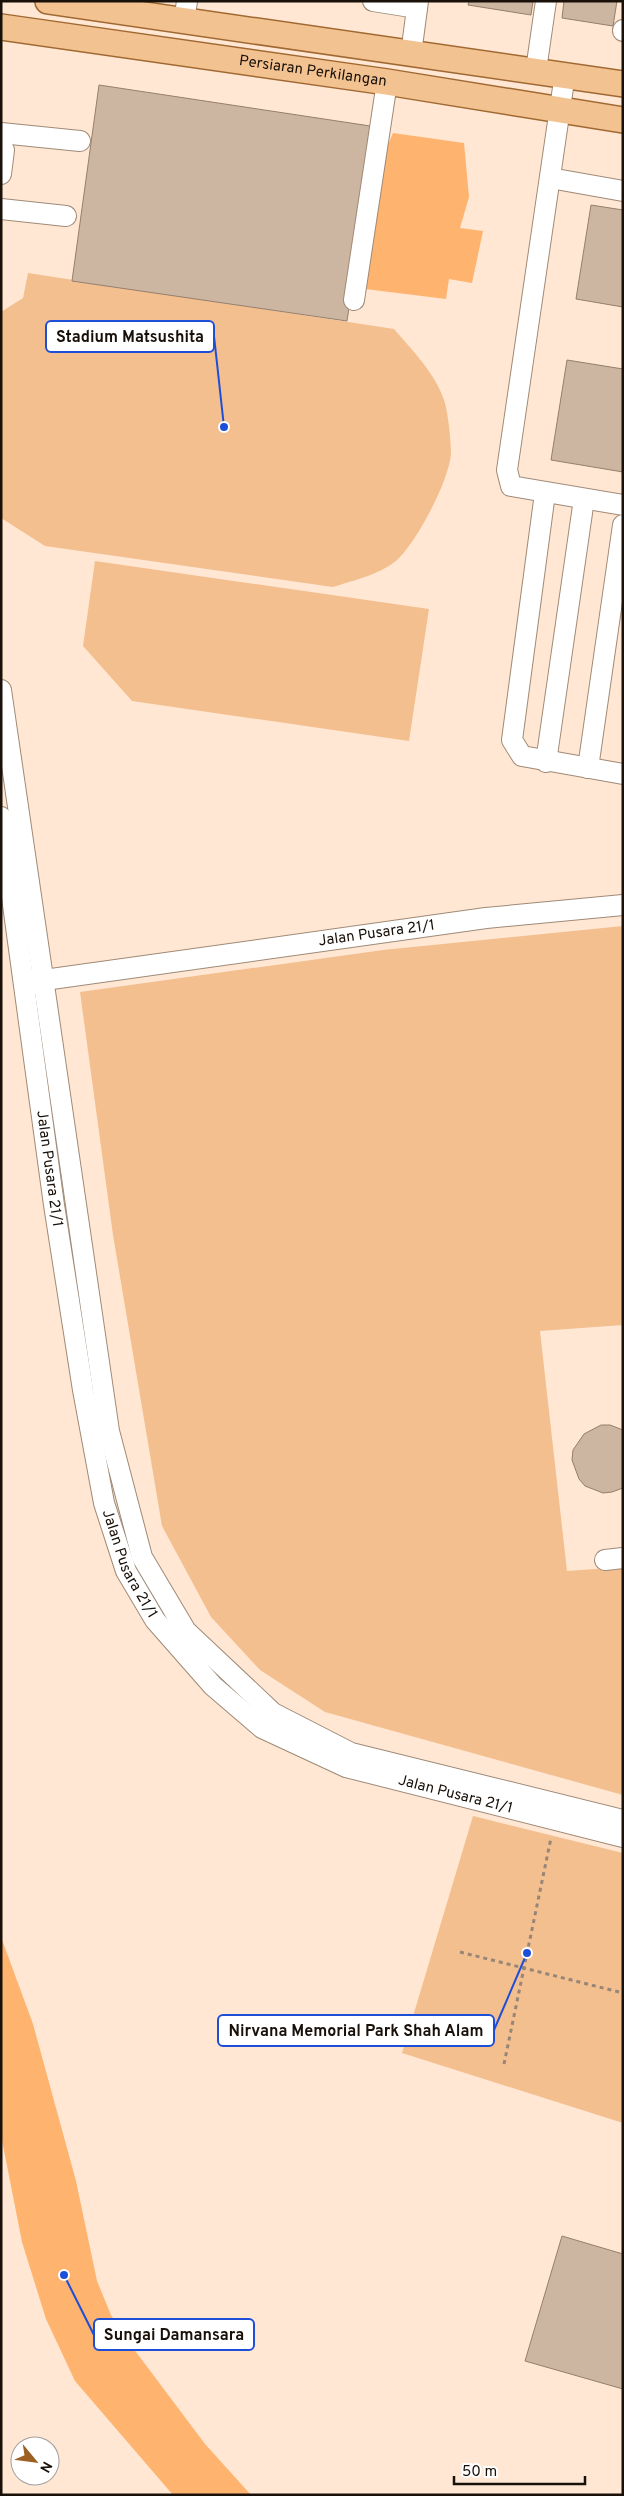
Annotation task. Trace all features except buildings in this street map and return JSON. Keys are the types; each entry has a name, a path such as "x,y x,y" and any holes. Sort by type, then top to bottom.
{"main road":[{"path":"48,1 186,11 411,54 565,74 623,84"},
{"name":"Persiaran Perkilangan","path":"1,27 387,82 623,120"}],"street":[{"path":"373,1 418,4 411,54"},
{"path":"536,70 546,1"},
{"path":"565,74 507,470 511,486 623,505"},
{"path":"354,300 387,82"},
{"path":"1,133 80,141"},
{"path":"1,146 4,150 1,174"},
{"path":"550,178 623,191"},
{"path":"1,209 66,216"},
{"path":"545,493 512,740 522,756 546,762 623,774"},
{"path":"546,762 584,499"},
{"path":"588,768 623,525"},
{"name":"Jalan Pusara 21/1","path":"1,690 33,981 55,1215 83,1390 104,1503 126,1572 155,1620 213,1686 262,1728 346,1767 623,1837"},
{"name":"Jalan Pusara 21/1","path":"1,817 33,981 109,1430 142,1557 186,1631 273,1713 351,1753 623,1820"},
{"name":"Jalan Pusara 21/1","path":"33,981 486,918 623,905"}],"path":[{"path":"504,2064 555,1820"},
{"path":"460,1952 623,1993"}],"shaded area":[{"path":"393,133 464,143 469,197 460,228 483,231 472,283 449,279 446,299 357,288 377,171"},
{"path":"28,273 394,329 422,362 440,390 447,411 451,448 449,464 439,493 424,523 407,549 399,558 385,568 368,576 333,587 45,546 1,518 1,312 23,298"},
{"path":"95,561 429,609 409,741 132,701 83,646"},
{"path":"623,926 623,1325 540,1331 567,1571 623,1567 623,1795 325,1712 260,1670 211,1617 162,1526 113,1235 80,992 383,950"},
{"path":"473,1816 623,1853 623,2123 402,2053"},
{"path":"1,1937 33,2024 76,2181 97,2281 111,2315 130,2344 205,2444 251,2495 173,2495 75,2381 46,2319 22,2242 1,2135"}],"place":[{"name":"Stadium Matsushita","path":"224,427"},
{"name":"Nirvana Memorial Park Shah Alam","path":"527,1953"},
{"name":"Sungai Damansara","path":"64,2275"}]}
